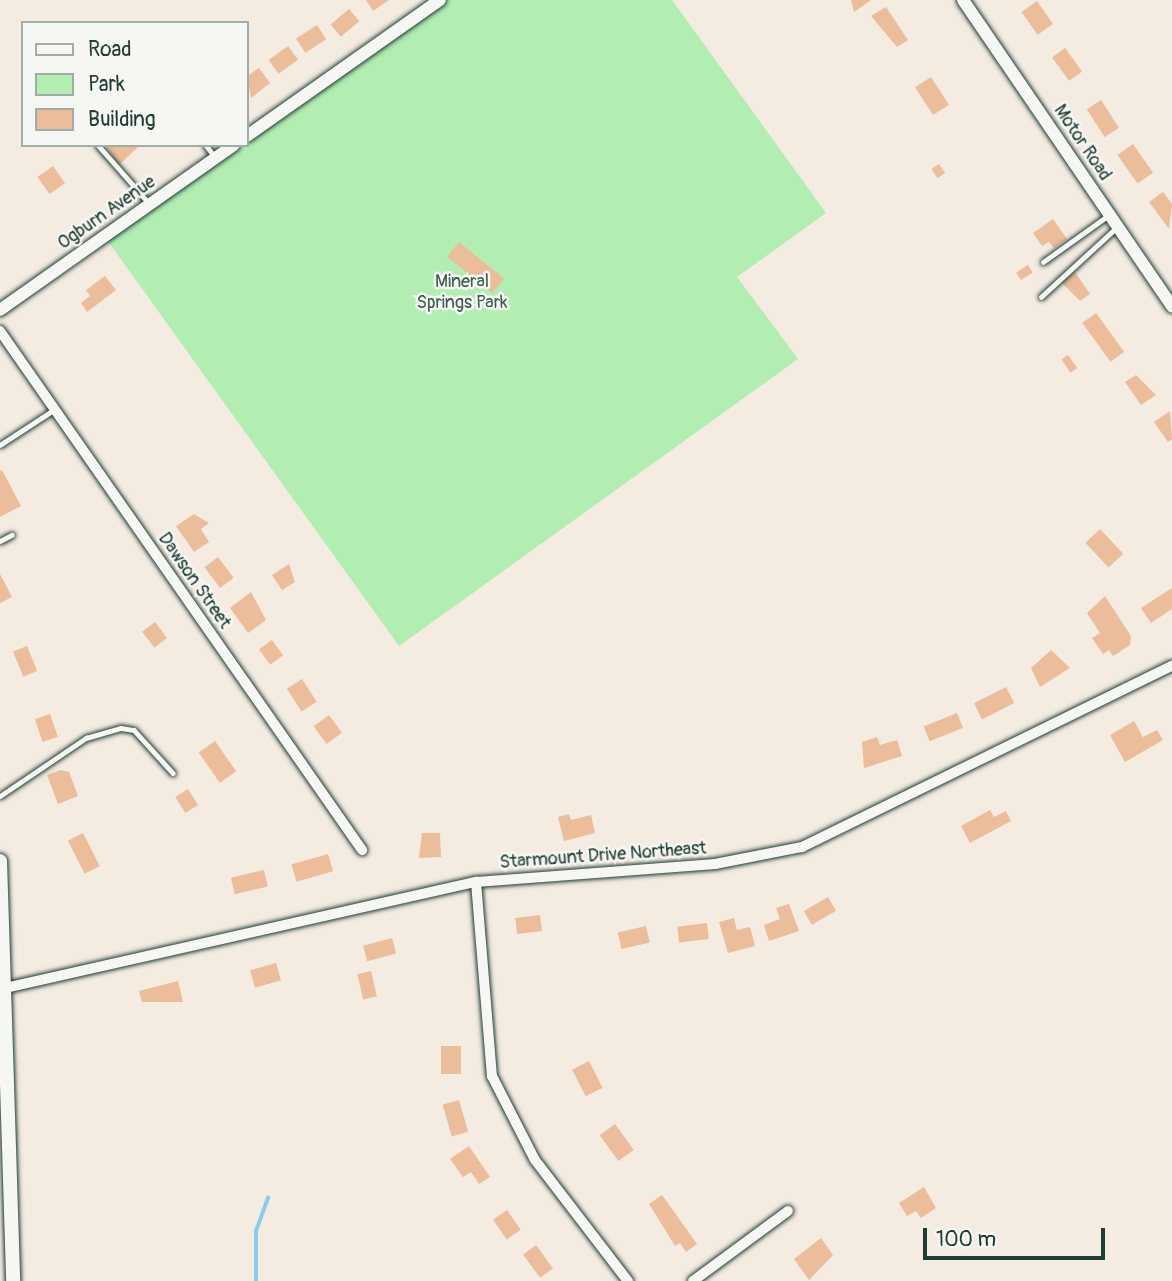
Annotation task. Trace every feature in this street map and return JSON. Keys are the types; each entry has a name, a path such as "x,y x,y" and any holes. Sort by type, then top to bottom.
{"main road":[{"path":"0,861 13,1281"}],"street":[{"path":"248,135 440,0"},
{"name":"Motor Road","path":"964,0 1172,306"},
{"name":"Ogburn Avenue","path":"0,310 231,147"},
{"name":"Dawson Street","path":"0,331 362,850"},
{"name":"Starmount Drive Northeast","path":"5,988 476,882 715,864 802,847 1172,666"},
{"path":"476,882 492,1076 536,1160 628,1281"},
{"path":"693,1281 788,1211"}],"lane":[{"path":"101,147 150,204"},
{"path":"207,147 215,158"},
{"path":"1043,262 1110,215"},
{"path":"1041,297 1118,226"},
{"path":"0,445 55,409"},
{"path":"0,541 12,534"},
{"path":"0,796 86,738 121,728 134,730 173,773"}],"green space":[{"name":"Mineral Springs Park","path":"446,0 672,0 826,213 737,277 798,359 399,646 107,240 238,147 248,147 248,140"}],"building":[{"path":"366,0 389,0 373,11"},
{"path":"851,0 871,0 854,12"},
{"path":"1037,1 1053,24 1037,35 1021,12"},
{"path":"886,7 908,40 897,47 871,16"},
{"path":"349,9 359,21 341,37 331,24"},
{"path":"317,25 326,39 305,53 296,39"},
{"path":"288,46 298,60 279,74 269,60"},
{"path":"1065,48 1082,71 1069,81 1052,57"},
{"path":"259,68 270,83 251,98 248,75"},
{"path":"931,77 949,105 933,115 915,87"},
{"path":"1101,100 1119,128 1105,137 1087,109"},
{"path":"1133,144 1153,173 1138,184 1117,155"},
{"path":"106,147 138,147 119,165"},
{"path":"939,164 945,173 938,178 932,169"},
{"path":"53,166 65,183 49,194 37,177"},
{"path":"1163,192 1172,204 1169,229 1149,202"},
{"path":"1053,219 1067,239 1054,248 1049,242 1042,246 1033,233"},
{"path":"459,242 504,279 492,293 447,257"},
{"path":"1028,265 1033,273 1021,280 1016,272"},
{"path":"1075,272 1090,294 1080,301 1061,282"},
{"path":"105,276 116,290 87,312 81,303 90,296 86,290"},
{"path":"1096,313 1124,352 1110,362 1082,323"},
{"path":"1068,355 1077,368 1071,373 1061,360"},
{"path":"1136,375 1156,395 1141,405 1125,382"},
{"path":"1170,411 1172,439 1168,442 1154,422"},
{"path":"2,470 21,506 0,517 0,471"},
{"path":"194,514 209,523 201,529 209,542 194,552 176,526"},
{"path":"1100,529 1123,554 1109,568 1085,543"},
{"path":"218,557 234,578 220,588 204,567"},
{"path":"289,564 295,582 282,590 272,575"},
{"path":"0,574 12,597 0,603"},
{"path":"1172,588 1172,609 1151,623 1141,608"},
{"path":"251,592 266,620 248,633 230,608"},
{"path":"1105,596 1131,636 1130,645 1113,656 1109,650 1103,654 1092,638 1100,633 1087,613"},
{"path":"155,622 167,638 154,648 142,632"},
{"path":"272,640 283,655 270,665 259,649"},
{"path":"27,646 37,671 23,677 13,652"},
{"path":"1051,650 1070,668 1040,687 1031,668"},
{"path":"302,679 317,702 302,711 287,689"},
{"path":"1006,687 1014,703 982,719 974,703"},
{"path":"957,713 963,728 930,741 924,726"},
{"path":"50,714 58,737 43,742 35,719"},
{"path":"329,715 342,733 327,744 314,726"},
{"path":"1134,721 1143,737 1157,730 1163,740 1125,762 1110,735"},
{"path":"877,737 880,745 897,740 902,756 864,768 862,742"},
{"path":"215,741 236,771 220,783 199,752"},
{"path":"61,770 69,772 78,796 58,804 47,775"},
{"path":"188,789 198,805 185,813 175,797"},
{"path":"990,810 994,817 1006,811 1011,821 970,843 961,826"},
{"path":"569,814 571,820 591,815 595,833 564,841 558,817"},
{"path":"83,833 100,866 85,874 68,841"},
{"path":"422,833 440,833 441,857 419,858"},
{"path":"328,854 333,871 296,882 291,864"},
{"path":"264,870 268,887 235,894 231,878"},
{"path":"828,897 836,911 812,925 804,911"},
{"path":"789,904 799,931 769,941 764,925 780,919 776,908"},
{"path":"540,915 542,931 517,934 515,918"},
{"path":"734,918 737,930 750,927 755,946 728,953 719,922"},
{"path":"707,923 709,939 679,943 677,927"},
{"path":"646,926 650,943 622,949 618,933"},
{"path":"392,938 396,953 367,961 363,946"},
{"path":"276,963 281,980 255,988 250,970"},
{"path":"371,971 377,996 363,999 357,974"},
{"path":"178,981 183,1002 142,1002 139,991"},
{"path":"441,1046 461,1046 461,1074 441,1074"},
{"path":"589,1061 603,1088 586,1096 572,1070"},
{"path":"459,1100 468,1132 452,1136 443,1105"},
{"path":"615,1124 634,1150 618,1161 600,1135"},
{"path":"469,1146 490,1177 479,1184 471,1172 463,1177 450,1159"},
{"path":"924,1187 936,1208 921,1218 916,1211 907,1216 899,1203"},
{"path":"662,1195 697,1244 686,1252 680,1243 675,1246 649,1204"},
{"path":"507,1210 521,1230 507,1239 493,1220"},
{"path":"821,1238 833,1255 809,1280 794,1259"},
{"path":"536,1245 553,1268 540,1278 523,1254"}],"waterway":[{"path":"256,1281 256,1231 268,1198"}]}
